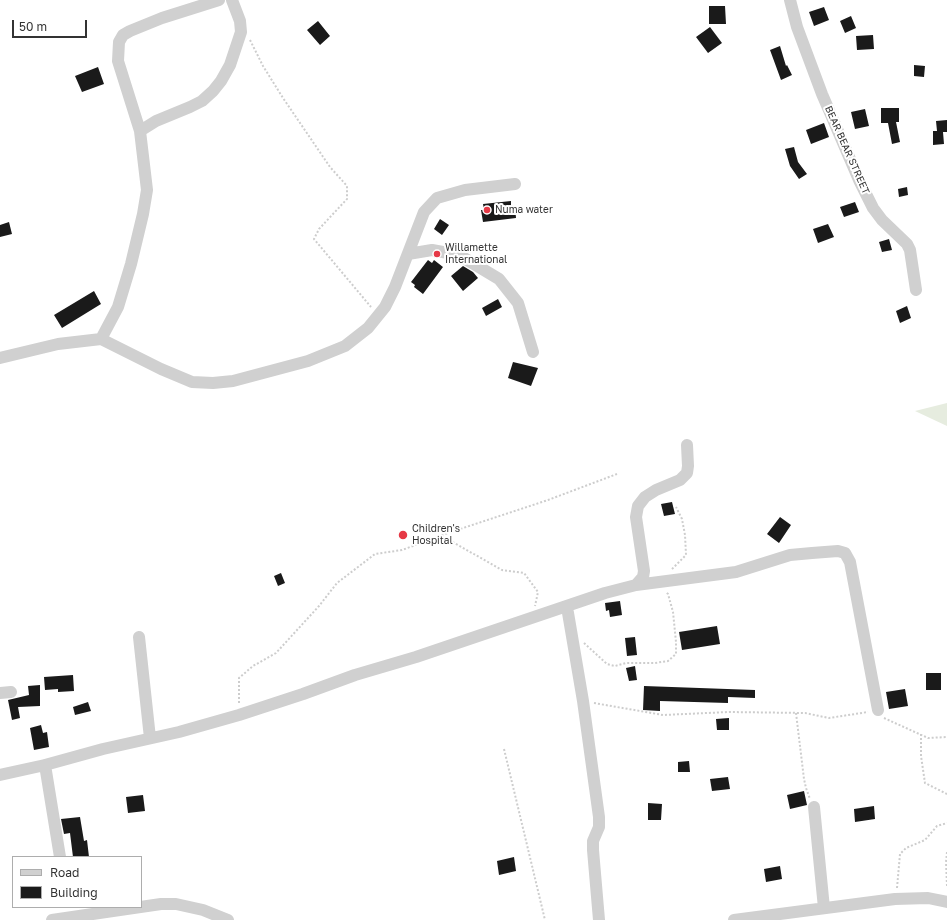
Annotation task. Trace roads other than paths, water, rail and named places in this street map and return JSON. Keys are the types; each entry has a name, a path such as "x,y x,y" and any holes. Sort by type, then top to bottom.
{"street":[{"path":"101,339 118,307 144,214 147,190 140,131 118,61 119,42 123,35 142,26 219,0"},
{"path":"140,131 156,121 202,101 213,91 221,80 230,65 241,32 240,21 232,0"},
{"name":"BEAR BEAR STREET","path":"790,0 797,27 822,94 859,180 877,214 910,250 916,290"},
{"path":"0,358 58,344 101,339 161,369 192,382 212,383 233,381 308,361 345,346 368,328 378,316 385,307 424,212 437,198 465,190 515,184"},
{"path":"408,254 432,250 459,255 499,279 518,303 533,352"},
{"path":"636,585 643,577 644,570 636,517 638,506 645,497 656,490 680,480 687,473 687,445"},
{"path":"0,775 45,765 103,749 179,732 239,714 605,593 636,585 736,572 790,555 838,551 845,553 850,562 878,710"},
{"path":"566,607 572,632 583,701 599,817 599,827 593,841 599,920"},
{"path":"139,637 150,738"},
{"path":"45,765 60,856"},
{"path":"814,807 824,908"},
{"path":"734,920 895,899 928,898 947,902"},
{"path":"142,907 161,904 176,904 203,910 228,920"},
{"path":"52,920 68,912 113,912 137,908"}],"place":[{"name":"Numa water","path":"487,210"},
{"name":"Willamette International","path":"437,254"},
{"name":"Children's Hospital","path":"403,535"}]}
